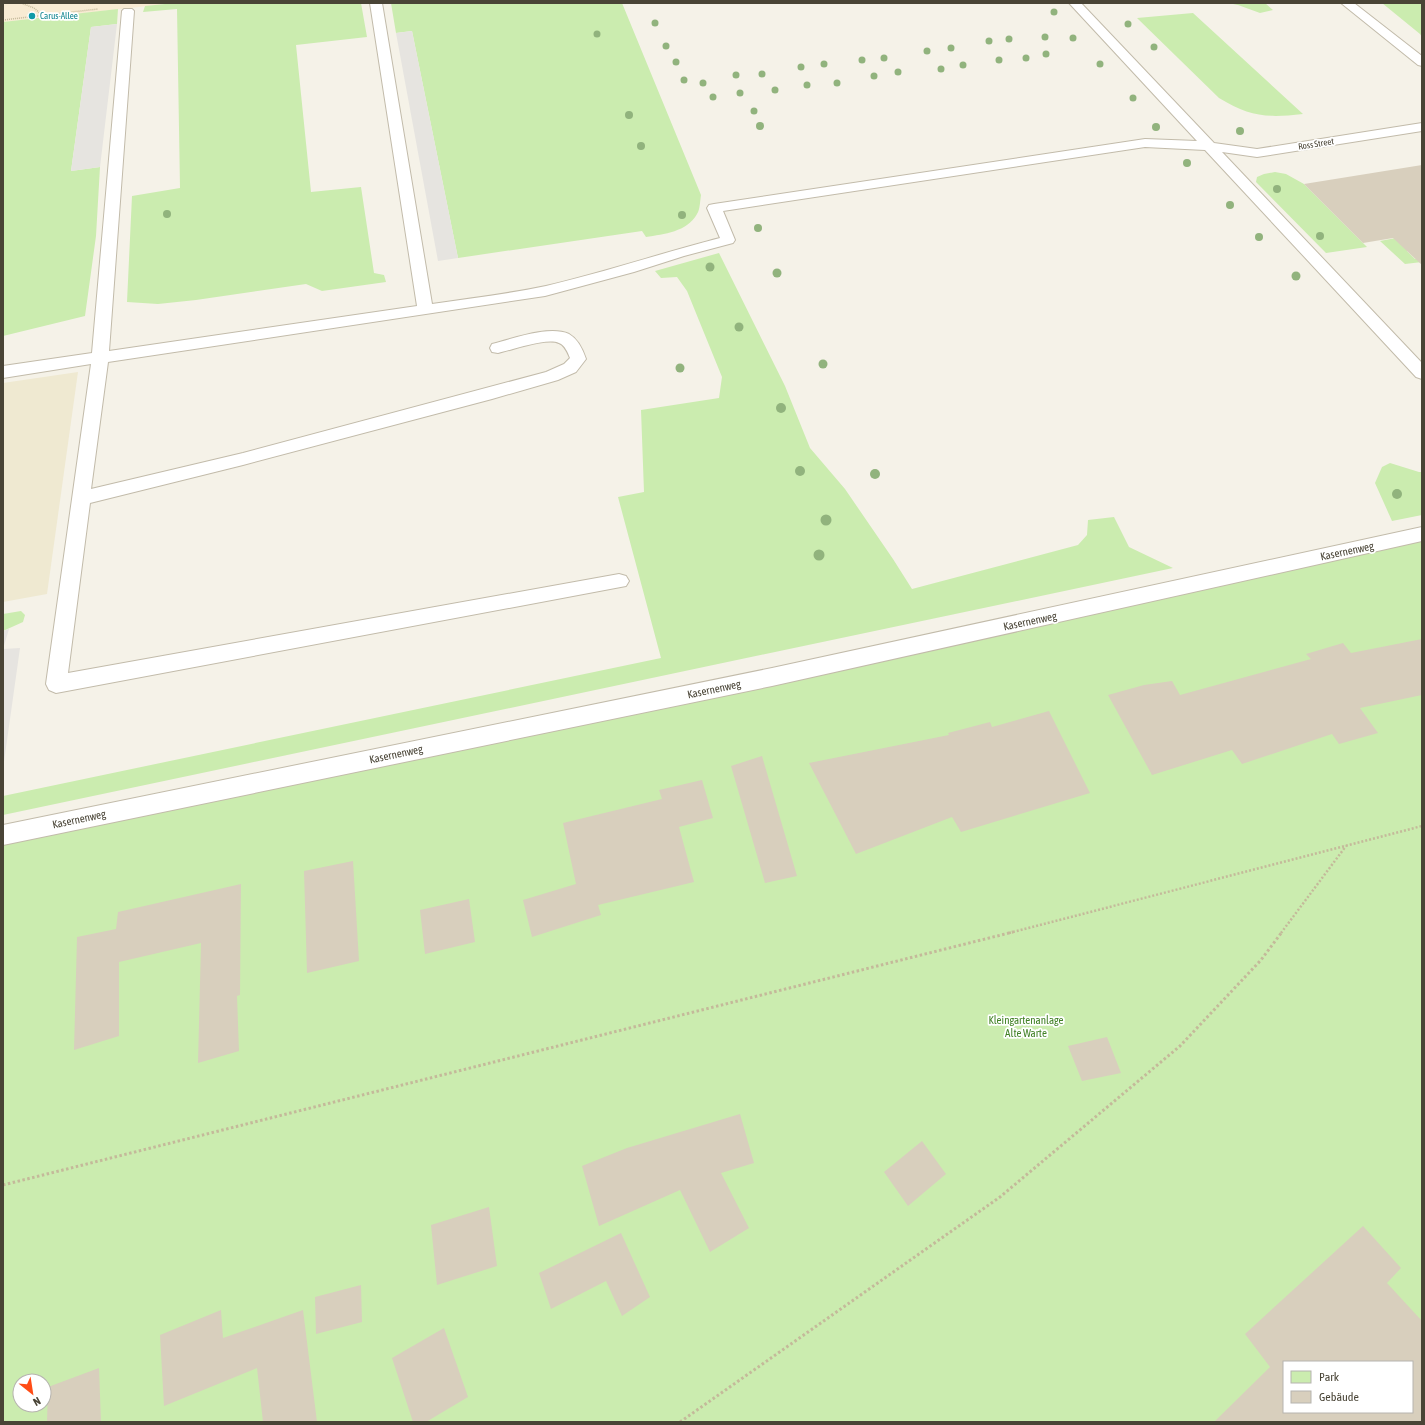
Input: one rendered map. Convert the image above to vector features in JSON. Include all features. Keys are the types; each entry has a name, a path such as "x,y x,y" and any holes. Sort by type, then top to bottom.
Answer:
{"lane":[{"path":"3,372 425,310 376,3"},
{"path":"1075,3 1422,373"},
{"path":"1347,3 1422,62"},
{"path":"128,11 100,358 56,684 619,581"},
{"name":"Ross Street","path":"425,310 545,291 629,269 679,253 728,240 714,208 1145,144 1209,146 1257,153 1422,127"},
{"path":"81,498 243,459 486,395 552,376 570,368 578,359 575,349 564,338 543,336 498,348"},
{"name":"Kasernenweg","path":"3,835 772,677 1422,534"}],"path":[{"path":"21,3 34,8 43,16"},
{"path":"3,20 98,9"},
{"path":"3,1185 40,1174 877,967 1422,826"},
{"path":"680,1422 1000,1198 1180,1046 1260,960 1346,846"}],"shaded area":[{"name":"Carus-Allee","path":"3,3 175,3 3,22"},
{"path":"117,24 100,167 71,171 91,27"},
{"path":"412,31 458,258 438,261 396,33"},
{"path":"78,372 47,594 3,602 3,383"},
{"path":"9,629 3,649 3,631"},
{"path":"20,648 3,769 3,649"}],"green space":[{"path":"175,3 361,3 367,37 296,45 311,192 361,187 374,273 384,275 386,282 322,291 306,284 158,304 127,302 132,196 180,188 177,9 143,12 145,6"},
{"path":"391,3 622,3 701,195 698,212 693,220 681,228 660,235 646,237 642,231 458,258 412,31 396,33"},
{"path":"1228,3 1265,3 1273,10 1260,13"},
{"path":"1382,3 1422,3 1422,37 1420,34"},
{"path":"118,9 117,24 91,27 71,171 100,167 96,236 85,316 3,336 3,22"},
{"path":"1193,13 1303,114 1279,116 1259,115 1240,109 1219,98 1137,18"},
{"path":"1275,172 1286,174 1304,184 1367,247 1326,253 1256,182 1257,177"},
{"path":"1422,233 1407,251 1415,259 1422,258 1422,262 1405,264 1380,241"},
{"path":"719,253 785,386 810,448 845,489 912,589 1078,545 1087,535 1088,520 1114,517 1129,547 1173,568 3,815 3,796 661,658 618,497 644,492 641,410 719,398 722,377 687,291 677,277 661,278 655,271"},
{"path":"1390,463 1422,472 1422,515 1392,521 1375,483 1382,467"},
{"name":"Kleingartenanlage Alte Warte","path":"1422,538 1422,1422 3,1422 3,841"},
{"path":"21,611 25,615 23,622 3,631 3,614"}],"building":[{"path":"1422,165 1422,265 1393,238 1363,243 1304,184"},
{"path":"1422,639 1422,695 1360,708 1378,733 1339,744 1332,734 1242,764 1232,750 1152,775 1108,695 1144,685 1172,681 1180,695 1311,659 1306,654 1343,643 1351,653"},
{"path":"1049,711 1090,793 961,832 952,817 856,854 809,763 949,735 948,733 990,722 992,727"},
{"path":"762,756 797,876 765,883 731,766"},
{"path":"702,780 713,818 679,827 694,882 598,905 601,915 532,937 523,900 576,884 563,823 662,799 659,790"},
{"path":"353,861 359,961 307,973 304,871"},
{"path":"241,884 240,995 237,996 239,1051 198,1063 201,943 119,962 119,1036 74,1050 77,937 116,929 118,912"},
{"path":"469,899 475,942 425,954 420,910"},
{"path":"1107,1037 1121,1073 1082,1081 1068,1046"},
{"path":"740,1114 754,1163 721,1173 749,1228 710,1252 680,1190 599,1226 582,1166 627,1148"},
{"path":"922,1141 946,1174 908,1206 884,1172"},
{"path":"489,1207 497,1266 437,1285 431,1225"},
{"path":"1363,1226 1401,1268 1387,1283 1422,1321 1422,1422 1214,1422 1270,1367 1245,1334"},
{"path":"621,1233 650,1297 622,1316 606,1281 551,1309 539,1273"},
{"path":"361,1285 362,1322 316,1334 315,1297"},
{"path":"221,1310 223,1338 303,1310 317,1422 263,1422 257,1368 164,1406 160,1335"},
{"path":"444,1328 468,1397 426,1422 413,1422 392,1358"},
{"path":"99,1368 101,1422 47,1422 47,1413 52,1413 52,1386"}],"place":[{"name":"Carus-Allee","path":"32,16"}]}
